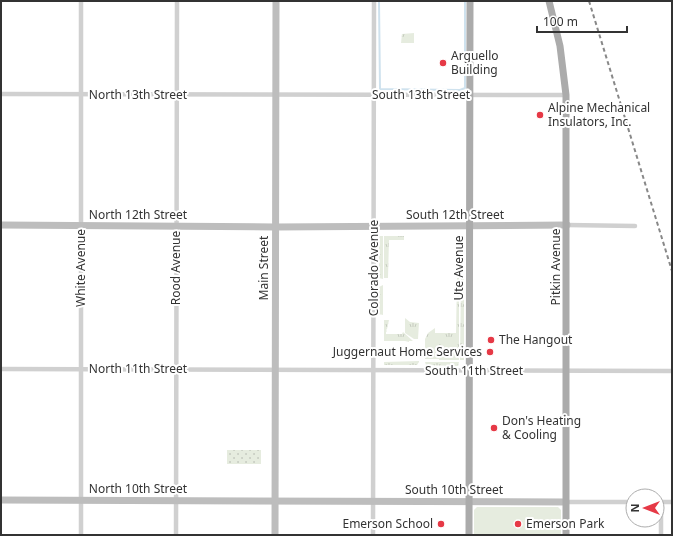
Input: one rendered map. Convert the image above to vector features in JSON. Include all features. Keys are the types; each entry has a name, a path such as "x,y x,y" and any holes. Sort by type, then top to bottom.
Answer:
{"main road":[{"name":"Ute Avenue","path":"469,535 470,1"},
{"name":"Pitkin Avenue","path":"549,1 560,46 566,95 566,535"}],"street":[{"name":"White Avenue","path":"81,1 81,535"},
{"name":"Rood Avenue","path":"176,535 177,1"},
{"name":"Main Street","path":"275,535 276,1"},
{"name":"Colorado Avenue","path":"373,535 374,1"},
{"name":"North 13th Street","path":"1,94 275,95"},
{"name":"South 13th Street","path":"275,95 566,95"},
{"name":"North 12th Street","path":"1,225 275,226"},
{"name":"South 12th Street","path":"275,226 635,226"},
{"name":"North 11th Street","path":"1,369 276,370"},
{"name":"South 11th Street","path":"276,370 672,371"},
{"name":"North 10th Street","path":"1,500 275,501"},
{"name":"South 10th Street","path":"275,501 625,502"}],"green space":[{"path":"414,33 414,43 401,43 402,34"},
{"path":"379,236 383,236 383,279 379,278"},
{"path":"384,236 404,236 404,240 389,240 388,278 384,278"},
{"path":"457,278 459,278 459,360 439,360 439,340 425,339 428,333 435,328 435,333 456,333"},
{"path":"461,278 464,278 464,360 460,360"},
{"path":"383,285 383,315 379,314 379,287"},
{"path":"405,318 410,322 419,323 418,339 414,339 405,333"},
{"path":"384,320 389,320 386,334 402,334 403,332 413,341 384,341"},
{"path":"425,339 439,339 439,359 425,359"},
{"path":"419,361 417,365 384,365 384,362"},
{"path":"425,362 459,362 458,366 426,365"},
{"path":"227,450 261,450 261,464 227,464"},
{"name":"Emerson Park","path":"477,507 558,507 561,510 561,535 474,535 474,510"}],"waterway":[{"path":"379,1 380,89 460,90 465,88 465,1"}],"railway":[{"path":"589,1 672,271"}],"place":[{"name":"Arguello Building","path":"443,63"},
{"name":"Alpine Mechanical Insulators, Inc.","path":"540,115"},
{"name":"The Hangout","path":"491,340"},
{"name":"Juggernaut Home Services","path":"490,352"},
{"name":"Don's Heating & Cooling","path":"494,428"},
{"name":"Emerson School","path":"441,524"},
{"name":"Emerson Park","path":"518,524"}]}
